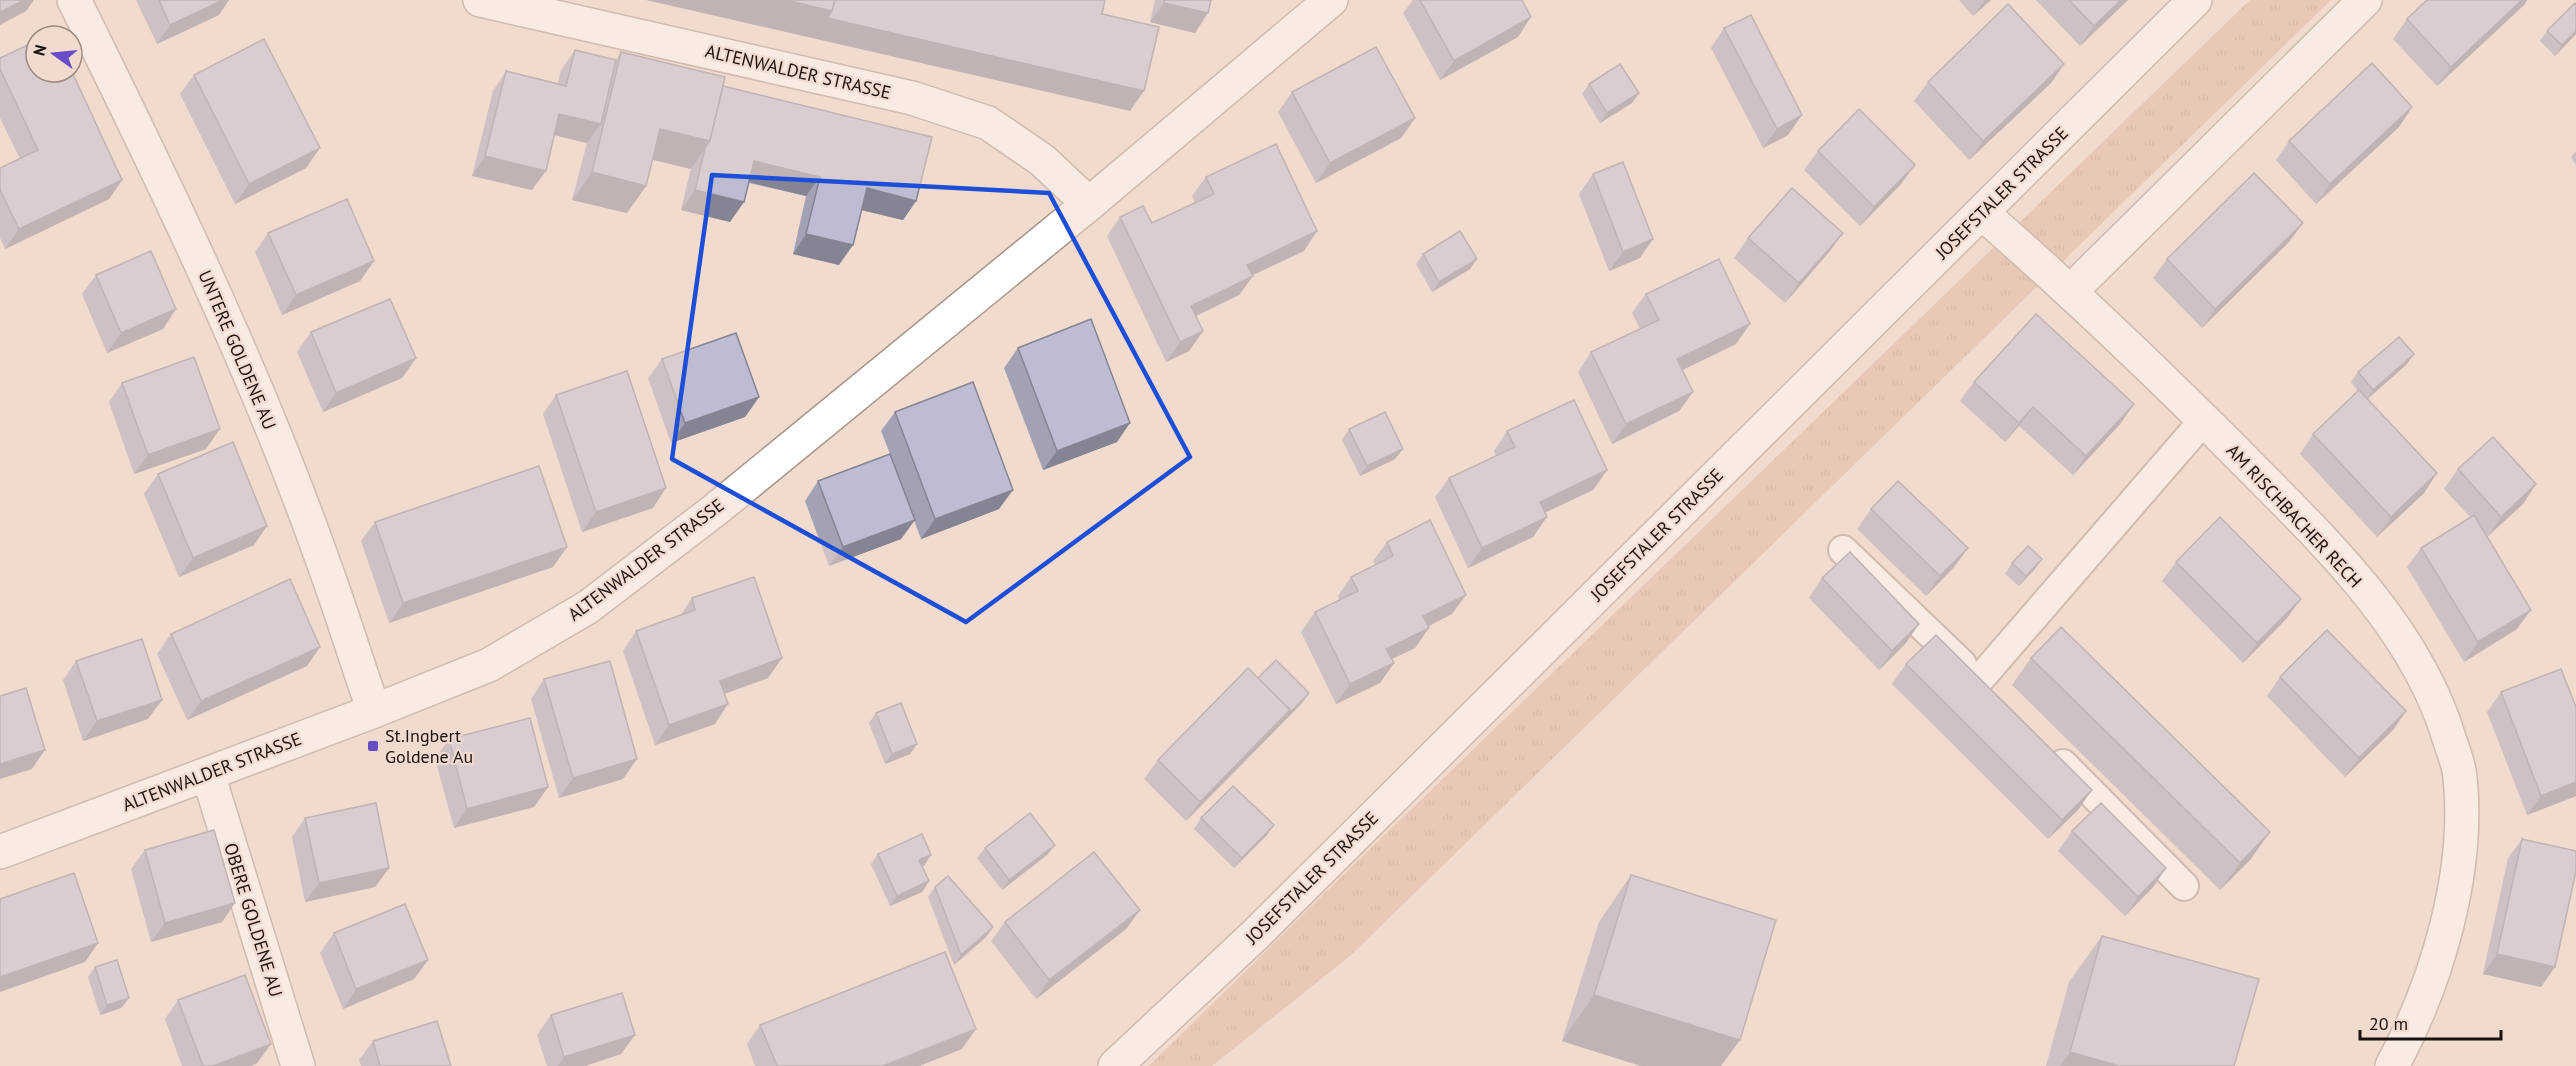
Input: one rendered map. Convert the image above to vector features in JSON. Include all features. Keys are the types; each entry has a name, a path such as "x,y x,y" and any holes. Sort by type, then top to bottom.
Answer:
{"street":[{"name":"UNTERE GOLDENE AU","path":"74,0 166,184 247,369 321,555 374,711"},
{"name":"ALTENWALDER STRASSE","path":"480,0 912,98 988,123 1042,160 1089,204"},
{"name":"ALTENWALDER STRASSE","path":"0,852 374,711 489,665 588,607 715,510 1089,204 1331,0"},
{"name":"JOSEFSTALER STRASSE","path":"1115,1066 1255,935 2195,0"},
{"path":"2071,291 2365,0"},
{"name":"AM RISCHBACHER RECH","path":"1982,213 2071,291 2204,420 2327,546 2399,633 2439,704 2460,775 2462,856 2436,964 2415,1024 2392,1066"},
{"name":"OBERE GOLDENE AU","path":"208,774 298,1066"}],"lane":[{"path":"1843,550 1987,688 2204,420"},
{"path":"2046,748 2184,886"}],"highlighted area":[{"path":"712,175 1049,193 1190,457 966,622 672,459"}],"green space":[{"path":"2250,0 2331,0 1351,955 1212,1066 1149,1066 1340,878"}],"building":[{"path":"0,0 24,0 0,12"},
{"path":"159,0 223,0 170,25"},
{"path":"786,0 835,0 832,11"},
{"path":"835,0 1105,0 1102,14 1159,27 1144,91 827,18"},
{"path":"1164,0 1211,0 1208,13 1164,3"},
{"path":"1420,0 1522,0 1531,17 1454,61"},
{"path":"2069,0 2121,0 2094,26"},
{"path":"2427,0 2522,0 2451,67 2407,19"},
{"path":"2575,3 2576,31 2562,45 2547,31"},
{"path":"2008,4 2064,64 1983,141 1928,82"},
{"path":"1751,15 1802,115 1777,129 1724,28"},
{"path":"264,39 320,148 249,184 194,75"},
{"path":"24,47 24,84 78,84 122,180 19,229 0,190 0,168 38,150 0,69 0,58"},
{"path":"1376,47 1415,118 1330,163 1292,92"},
{"path":"575,50 616,60 601,124 559,114 546,171 485,156 506,71 566,86"},
{"path":"621,52 725,77 710,141 660,129 646,186 592,172"},
{"path":"2372,63 2412,107 2330,184 2289,141"},
{"path":"1620,64 1639,93 1607,113 1589,84"},
{"path":"723,86 932,137 916,201 867,188 853,245 806,234 820,177 754,161 744,202 695,190"},
{"path":"1859,109 1915,165 1874,207 1818,151"},
{"path":"1276,144 1317,231 1247,265 1253,276 1191,306 1203,331 1180,342 1120,217 1143,206 1152,223 1214,194 1206,177"},
{"path":"1623,162 1653,239 1623,252 1593,174"},
{"path":"2254,173 2303,223 2215,309 2167,259"},
{"path":"1792,188 1843,233 1799,283 1748,238"},
{"path":"347,199 374,261 296,295 268,233"},
{"path":"1460,231 1477,259 1439,282 1423,254"},
{"path":"151,251 176,309 121,333 96,275"},
{"path":"1719,259 1750,324 1677,359 1693,392 1626,424 1591,352 1659,320 1646,294"},
{"path":"390,299 416,358 336,393 311,332"},
{"path":"2036,314 2134,404 2086,456 2033,407 2019,423 1974,382"},
{"path":"1091,319 1130,423 1057,451 1018,348"},
{"path":"736,333 759,397 685,423 662,359"},
{"path":"2399,337 2414,354 2373,390 2358,372"},
{"path":"194,357 220,429 148,455 122,383"},
{"path":"627,371 666,488 596,512 556,395"},
{"path":"973,382 1013,490 935,519 895,412"},
{"path":"2359,390 2437,473 2391,517 2313,434"},
{"path":"1574,400 1607,470 1540,502 1547,517 1482,548 1449,478 1515,447 1507,431"},
{"path":"1385,412 1403,449 1367,466 1349,429"},
{"path":"2493,437 2536,484 2501,517 2458,469"},
{"path":"233,442 267,526 193,558 158,474"},
{"path":"890,454 915,520 843,547 818,481"},
{"path":"539,466 567,547 403,603 375,522"},
{"path":"1898,481 1968,548 1940,576 1871,509"},
{"path":"2474,515 2531,610 2478,642 2421,548"},
{"path":"2220,517 2301,599 2257,643 2176,562"},
{"path":"1430,520 1466,595 1423,616 1429,628 1386,649 1394,663 1350,684 1315,612 1358,591 1351,577 1393,556 1387,542"},
{"path":"2028,546 2042,559 2026,576 2012,563"},
{"path":"1850,552 1919,624 1892,651 1822,578"},
{"path":"754,577 782,658 720,681 728,704 669,725 636,631 695,610 692,598"},
{"path":"290,579 320,647 201,701 171,634"},
{"path":"2061,627 2270,832 2240,863 2031,658"},
{"path":"2327,630 2406,711 2359,758 2280,677"},
{"path":"1936,635 2092,790 2062,820 1906,664"},
{"path":"142,639 162,700 97,721 76,661"},
{"path":"1276,660 1309,693 1284,719 1290,710 1258,678"},
{"path":"610,661 637,759 573,778 544,679"},
{"path":"1248,668 1290,710 1200,802 1158,760"},
{"path":"2561,669 2576,707 2576,782 2541,796 2501,692"},
{"path":"26,688 45,750 0,764 0,696"},
{"path":"901,703 917,744 892,754 876,713"},
{"path":"530,718 548,787 467,809 449,739"},
{"path":"1233,786 1274,825 1242,858 1201,818"},
{"path":"376,803 389,868 319,883 305,818"},
{"path":"2101,803 2166,868 2138,897 2072,831"},
{"path":"1030,813 1055,845 1009,880 985,848"},
{"path":"214,830 235,903 165,923 145,850"},
{"path":"922,834 931,855 919,860 929,881 897,896 878,854"},
{"path":"2522,839 2576,851 2576,871 2555,967 2497,954"},
{"path":"1094,852 1140,910 1049,980 1005,922"},
{"path":"74,873 98,943 0,977 0,899"},
{"path":"1631,875 1776,920 1740,1040 1594,995"},
{"path":"948,876 993,927 961,955 935,887"},
{"path":"405,904 428,960 356,989 334,933"},
{"path":"2102,936 2259,979 2234,1066 2119,1066 2070,1052"},
{"path":"945,952 976,1029 883,1066 777,1066 760,1025"},
{"path":"117,960 129,998 107,1005 95,967"},
{"path":"245,975 271,1044 213,1066 203,1066 178,1000"},
{"path":"622,993 635,1035 564,1057 551,1015"},
{"path":"437,1021 451,1066 380,1066 373,1041"}],"place":[{"name":"St.Ingbert Goldene Au","path":"373,746"}]}
